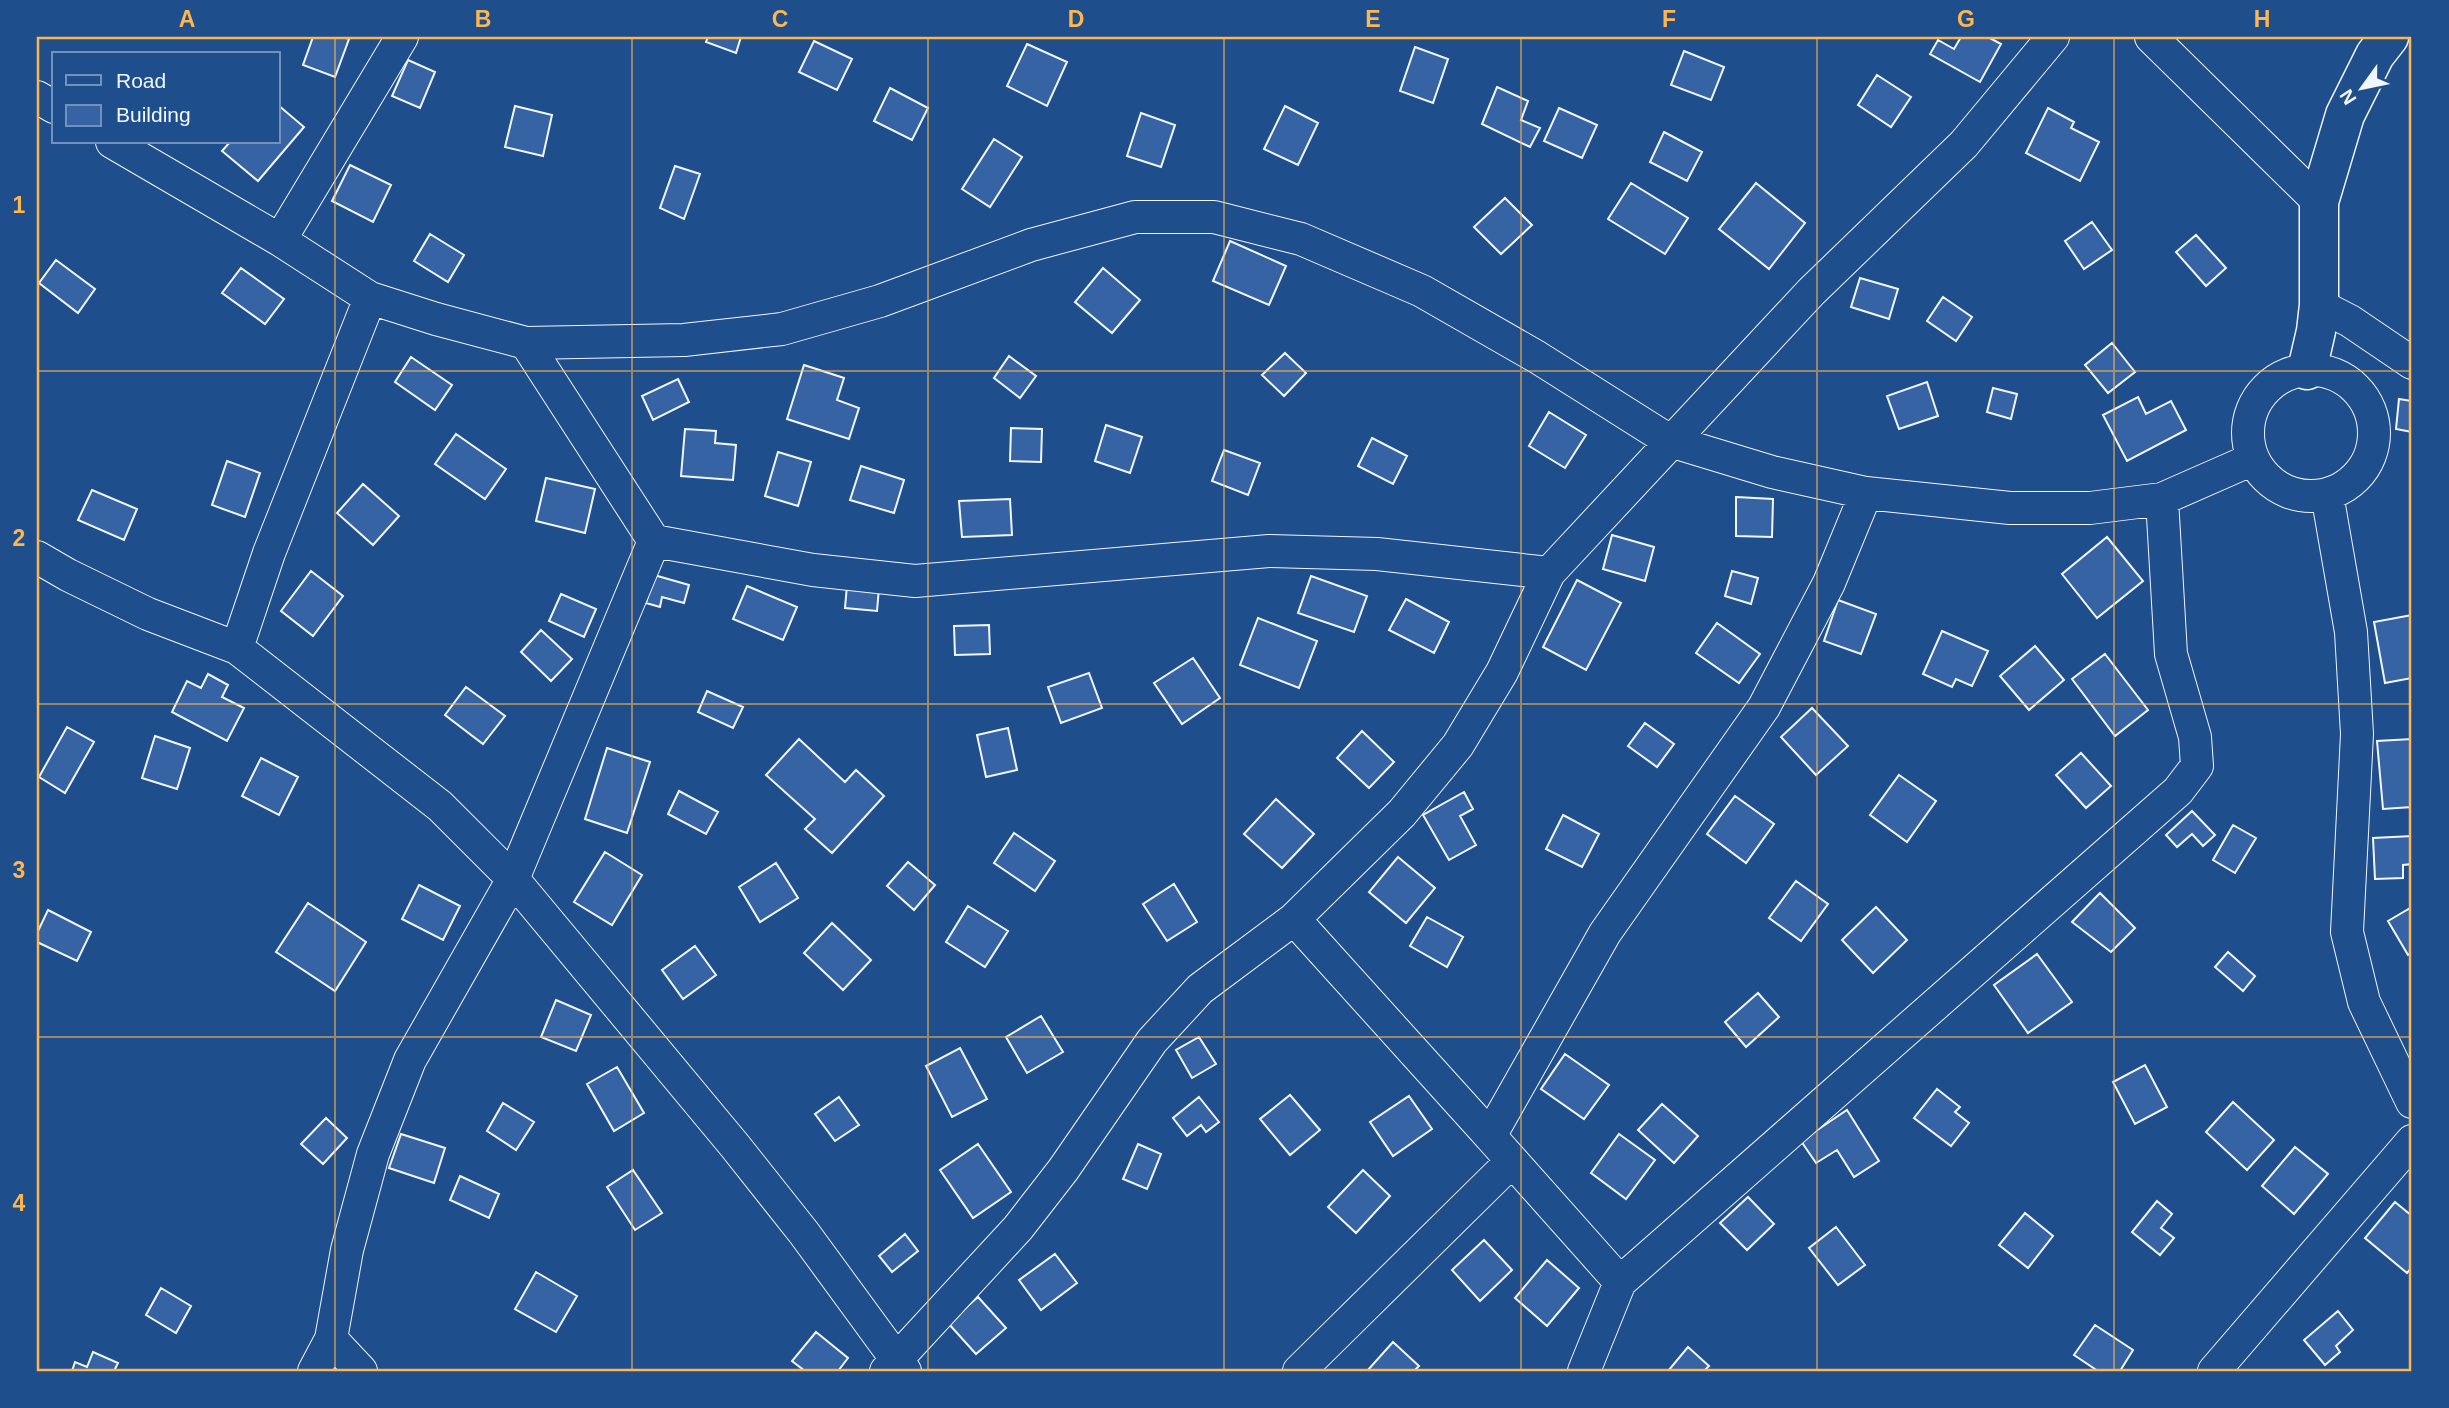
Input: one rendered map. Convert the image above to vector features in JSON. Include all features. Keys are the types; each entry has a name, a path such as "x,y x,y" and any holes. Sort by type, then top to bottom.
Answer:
{"street":[{"path":"280,240 402,37"},
{"path":"37,557 148,614 237,648 440,806 513,879 735,1146 804,1233 896,1368 1018,1228 1063,1170 1152,1041 1200,989 1294,919 1402,813 1458,745 1502,672 1549,573 1811,292 1964,144 2053,37"},
{"path":"2151,37 2319,202"},
{"path":"2307,370 2319,305 2319,202 2345,115 2375,55 2389,37"},
{"path":"115,144 280,240 370,298 526,343 684,340 782,329 880,300 1031,245 1135,217 1214,217 1301,239 1422,291 1537,356 1670,441 1772,472 1866,493 2010,508 2090,508 2162,499 2253,459"},
{"path":"237,648 269,553 370,298"},
{"path":"2319,305 2350,321 2412,363"},
{"path":"526,343 654,541 813,570 915,581 1269,551 1377,554 1549,573"},
{"path":"2307,370 2330,373 2351,383 2366,401 2374,423 2374,447 2364,468 2348,485 2327,494 2305,496 2283,490 2265,477 2253,459 2247,428 2257,400 2278,378 2307,370"},
{"path":"1489,1136 1605,933 1764,707 1829,583 1866,493"},
{"path":"2327,494 2351,632 2356,722 2347,932 2364,1002 2412,1102"},
{"path":"1584,1371 1620,1282 2178,791 2197,766 2195,737 2171,654 2162,499"},
{"path":"314,1371 331,1339 350,1238 373,1153 400,1083 410,1060 513,879 654,541"},
{"path":"1294,919 1620,1282"},
{"path":"2214,1371 2412,1141"},
{"path":"1299,1371 1511,1161"},
{"path":"331,1339 361,1371"}],"building":[{"path":"313,37 349,39 335,77 303,65"},
{"path":"708,37 741,37 736,53 706,42"},
{"path":"1961,37 1988,37 2001,44 1980,82 1930,54 1938,40 1954,49"},
{"path":"814,41 852,59 837,90 799,72"},
{"path":"1027,44 1067,62 1047,106 1007,86"},
{"path":"1415,47 1448,59 1433,103 1400,91"},
{"path":"1684,51 1724,67 1711,100 1671,85"},
{"path":"408,60 435,72 420,108 392,96"},
{"path":"1877,75 1911,97 1891,127 1858,105"},
{"path":"1497,87 1528,101 1521,120 1540,128 1530,147 1482,124"},
{"path":"890,88 928,108 912,140 874,121"},
{"path":"515,106 552,115 543,156 505,147"},
{"path":"1285,106 1318,123 1298,165 1264,149"},
{"path":"280,107 304,127 258,181 222,151 228,144 280,144"},
{"path":"1559,108 1597,125 1582,158 1544,141"},
{"path":"2048,108 2074,122 2071,128 2099,142 2080,181 2026,153"},
{"path":"1141,113 1175,125 1161,167 1127,156"},
{"path":"1664,132 1702,152 1687,181 1650,162"},
{"path":"994,139 1022,157 990,207 962,189"},
{"path":"350,165 391,185 373,222 332,201"},
{"path":"675,166 700,174 684,219 660,208"},
{"path":"1631,183 1688,218 1665,254 1608,219"},
{"path":"1756,183 1805,223 1769,269 1719,229"},
{"path":"1505,198 1532,225 1501,254 1474,227"},
{"path":"2092,222 2112,250 2084,269 2065,241"},
{"path":"430,234 464,255 448,282 414,261"},
{"path":"2196,235 2226,268 2206,286 2176,252"},
{"path":"1230,241 1286,266 1269,305 1213,281"},
{"path":"56,260 95,289 78,313 39,283"},
{"path":"241,268 284,299 265,324 222,293"},
{"path":"1103,268 1140,300 1112,333 1075,302"},
{"path":"1860,278 1898,289 1889,319 1851,307"},
{"path":"1943,297 1972,317 1956,341 1927,321"},
{"path":"2112,343 2135,372 2108,393 2085,365"},
{"path":"1285,353 1306,373 1284,396 1262,375"},
{"path":"1009,356 1036,376 1020,398 994,378"},
{"path":"411,357 452,385 435,410 395,382"},
{"path":"804,365 844,378 837,400 859,408 849,439 787,419"},
{"path":"678,379 689,402 653,420 642,396"},
{"path":"1927,382 1938,416 1899,429 1887,396"},
{"path":"1993,388 2017,394 2011,419 1987,412"},
{"path":"2138,397 2146,414 2171,401 2186,430 2127,461 2103,415"},
{"path":"2399,399 2412,401 2412,432 2396,429"},
{"path":"1549,412 1586,435 1565,468 1529,446"},
{"path":"1106,425 1142,437 1130,473 1095,461"},
{"path":"1011,428 1042,429 1041,462 1010,461"},
{"path":"685,429 716,431 715,443 736,445 733,480 681,476"},
{"path":"456,434 506,469 485,499 435,464"},
{"path":"1372,438 1407,456 1393,484 1358,466"},
{"path":"1224,450 1260,463 1248,495 1212,481"},
{"path":"778,452 811,462 798,506 765,496"},
{"path":"227,461 260,473 245,517 212,505"},
{"path":"861,466 904,480 894,513 850,500"},
{"path":"546,478 595,489 585,533 536,521"},
{"path":"363,484 399,516 373,545 337,513"},
{"path":"92,490 137,509 124,540 78,520"},
{"path":"1736,497 1773,499 1772,537 1736,536"},
{"path":"1010,499 1012,535 962,537 959,501"},
{"path":"1612,535 1654,547 1645,581 1603,569"},
{"path":"2107,537 2143,581 2097,618 2062,574"},
{"path":"311,571 343,596 313,636 281,611"},
{"path":"1732,571 1758,578 1751,604 1725,596"},
{"path":"654,575 689,585 684,603 662,597 660,607 646,603"},
{"path":"1311,576 1367,596 1354,632 1298,613"},
{"path":"1577,580 1621,603 1586,670 1543,647"},
{"path":"847,585 879,588 877,611 845,608"},
{"path":"747,586 797,607 783,640 733,619"},
{"path":"561,594 596,609 584,637 549,621"},
{"path":"1406,599 1449,622 1434,653 1389,630"},
{"path":"1838,600 1876,614 1861,654 1824,641"},
{"path":"2412,615 2412,678 2385,683 2374,622"},
{"path":"1258,618 1317,641 1299,688 1240,665"},
{"path":"1717,623 1760,654 1739,683 1696,653"},
{"path":"989,625 990,654 955,655 954,626"},
{"path":"541,630 572,659 551,681 521,652"},
{"path":"1942,631 1988,651 1972,686 1956,679 1952,687 1923,674"},
{"path":"2035,646 2064,680 2029,710 2000,676"},
{"path":"2105,654 2148,710 2115,736 2072,679"},
{"path":"1193,658 1220,698 1182,724 1154,683"},
{"path":"1089,673 1102,708 1061,723 1048,687"},
{"path":"208,674 228,685 222,697 244,708 227,741 172,712 187,681 201,688"},
{"path":"466,687 505,716 483,744 445,715"},
{"path":"707,691 743,707 733,728 698,712"},
{"path":"1812,708 1848,746 1816,775 1781,737"},
{"path":"1645,723 1674,744 1657,767 1628,746"},
{"path":"67,727 94,742 65,793 39,777"},
{"path":"1008,728 1017,770 986,777 977,735"},
{"path":"1362,731 1394,762 1369,788 1337,758"},
{"path":"155,736 190,748 177,789 142,778"},
{"path":"799,739 845,782 856,770 884,796 832,853 805,829 815,819 766,775"},
{"path":"2412,739 2412,807 2383,809 2377,741"},
{"path":"607,748 650,762 627,833 585,819"},
{"path":"2081,753 2111,786 2086,808 2056,775"},
{"path":"261,758 298,777 279,815 242,796"},
{"path":"1899,775 1936,801 1907,842 1870,815"},
{"path":"679,791 718,812 706,834 668,814"},
{"path":"1464,792 1473,809 1460,816 1476,845 1449,860 1423,815"},
{"path":"1735,796 1774,824 1746,863 1707,834"},
{"path":"1276,799 1314,834 1282,868 1244,834"},
{"path":"2192,811 2215,835 2203,846 2192,834 2177,847 2166,835"},
{"path":"1563,815 1599,834 1582,867 1546,849"},
{"path":"2233,825 2256,838 2235,873 2213,860"},
{"path":"1014,833 1055,861 1035,891 994,863"},
{"path":"2412,836 2412,864 2403,865 2403,878 2375,879 2373,838"},
{"path":"605,852 642,875 612,925 574,902"},
{"path":"1398,857 1435,888 1406,923 1369,892"},
{"path":"908,862 935,885 914,910 887,886"},
{"path":"776,863 798,898 760,922 739,887"},
{"path":"1796,881 1828,904 1801,941 1769,918"},
{"path":"1174,884 1197,922 1167,941 1143,904"},
{"path":"419,885 460,906 443,940 402,919"},
{"path":"2100,893 2135,928 2111,952 2072,922"},
{"path":"308,903 366,942 335,991 276,952"},
{"path":"968,906 1008,931 985,967 946,942"},
{"path":"1876,907 1907,940 1873,973 1842,940"},
{"path":"2412,907 2412,953 2408,955 2388,921"},
{"path":"48,910 91,932 77,961 37,942 37,933"},
{"path":"1427,917 1463,937 1447,967 1410,946"},
{"path":"832,923 871,960 843,990 804,953"},
{"path":"695,946 716,975 683,999 662,970"},
{"path":"2228,952 2255,976 2243,991 2215,967"},
{"path":"2037,954 2072,1002 2028,1033 1994,985"},
{"path":"1758,993 1779,1017 1746,1047 1725,1022"},
{"path":"556,1000 591,1015 576,1051 541,1037"},
{"path":"1041,1016 1063,1052 1027,1073 1006,1037"},
{"path":"1199,1037 1216,1064 1192,1078 1176,1050"},
{"path":"960,1048 987,1099 952,1117 926,1066"},
{"path":"1565,1054 1609,1085 1584,1119 1541,1089"},
{"path":"2145,1065 2167,1107 2135,1124 2113,1082"},
{"path":"617,1067 644,1113 614,1131 587,1084"},
{"path":"1937,1089 1960,1107 1955,1112 1969,1123 1951,1146 1914,1118"},
{"path":"1290,1095 1320,1130 1290,1155 1260,1119"},
{"path":"1409,1096 1432,1129 1393,1156 1370,1122"},
{"path":"839,1097 859,1125 835,1141 815,1114"},
{"path":"1199,1097 1219,1122 1206,1132 1201,1125 1187,1136 1173,1118"},
{"path":"2233,1102 2274,1140 2247,1170 2206,1132"},
{"path":"503,1103 534,1122 516,1150 487,1131"},
{"path":"1662,1104 1698,1136 1674,1163 1638,1130"},
{"path":"1847,1110 1879,1161 1854,1177 1837,1150 1816,1163 1801,1141"},
{"path":"326,1118 347,1138 323,1164 301,1144"},
{"path":"401,1134 445,1148 434,1183 389,1168"},
{"path":"1619,1134 1655,1160 1626,1199 1591,1173"},
{"path":"978,1144 1011,1192 973,1218 940,1170"},
{"path":"1138,1144 1161,1154 1147,1189 1123,1179"},
{"path":"2295,1147 2328,1174 2294,1214 2262,1186"},
{"path":"633,1170 662,1213 635,1230 607,1187"},
{"path":"1363,1170 1390,1196 1356,1233 1328,1207"},
{"path":"460,1176 499,1194 489,1218 450,1200"},
{"path":"1748,1197 1774,1224 1747,1250 1720,1223"},
{"path":"2157,1201 2172,1214 2161,1228 2174,1238 2160,1255 2132,1232"},
{"path":"2395,1202 2412,1216 2412,1267 2407,1273 2365,1238"},
{"path":"2025,1213 2053,1236 2028,1268 1999,1245"},
{"path":"1836,1227 1865,1265 1838,1285 1809,1248"},
{"path":"905,1234 918,1251 892,1272 879,1256"},
{"path":"1484,1240 1512,1270 1480,1301 1452,1270"},
{"path":"1055,1254 1077,1283 1041,1310 1019,1280"},
{"path":"1547,1260 1579,1288 1547,1326 1515,1298"},
{"path":"536,1272 577,1296 556,1332 515,1309"},
{"path":"161,1288 191,1306 176,1333 146,1315"},
{"path":"978,1297 1006,1328 976,1354 948,1323"},
{"path":"2338,1311 2353,1330 2336,1346 2340,1352 2325,1365 2304,1340"},
{"path":"2095,1325 2133,1350 2120,1371 2098,1371 2074,1355"},
{"path":"816,1332 848,1358 838,1371 805,1371 792,1361"},
{"path":"1393,1342 1419,1366 1414,1371 1367,1371"},
{"path":"1688,1347 1709,1366 1704,1371 1668,1371"},
{"path":"93,1352 118,1363 114,1371 72,1371 75,1362 87,1367"}]}
